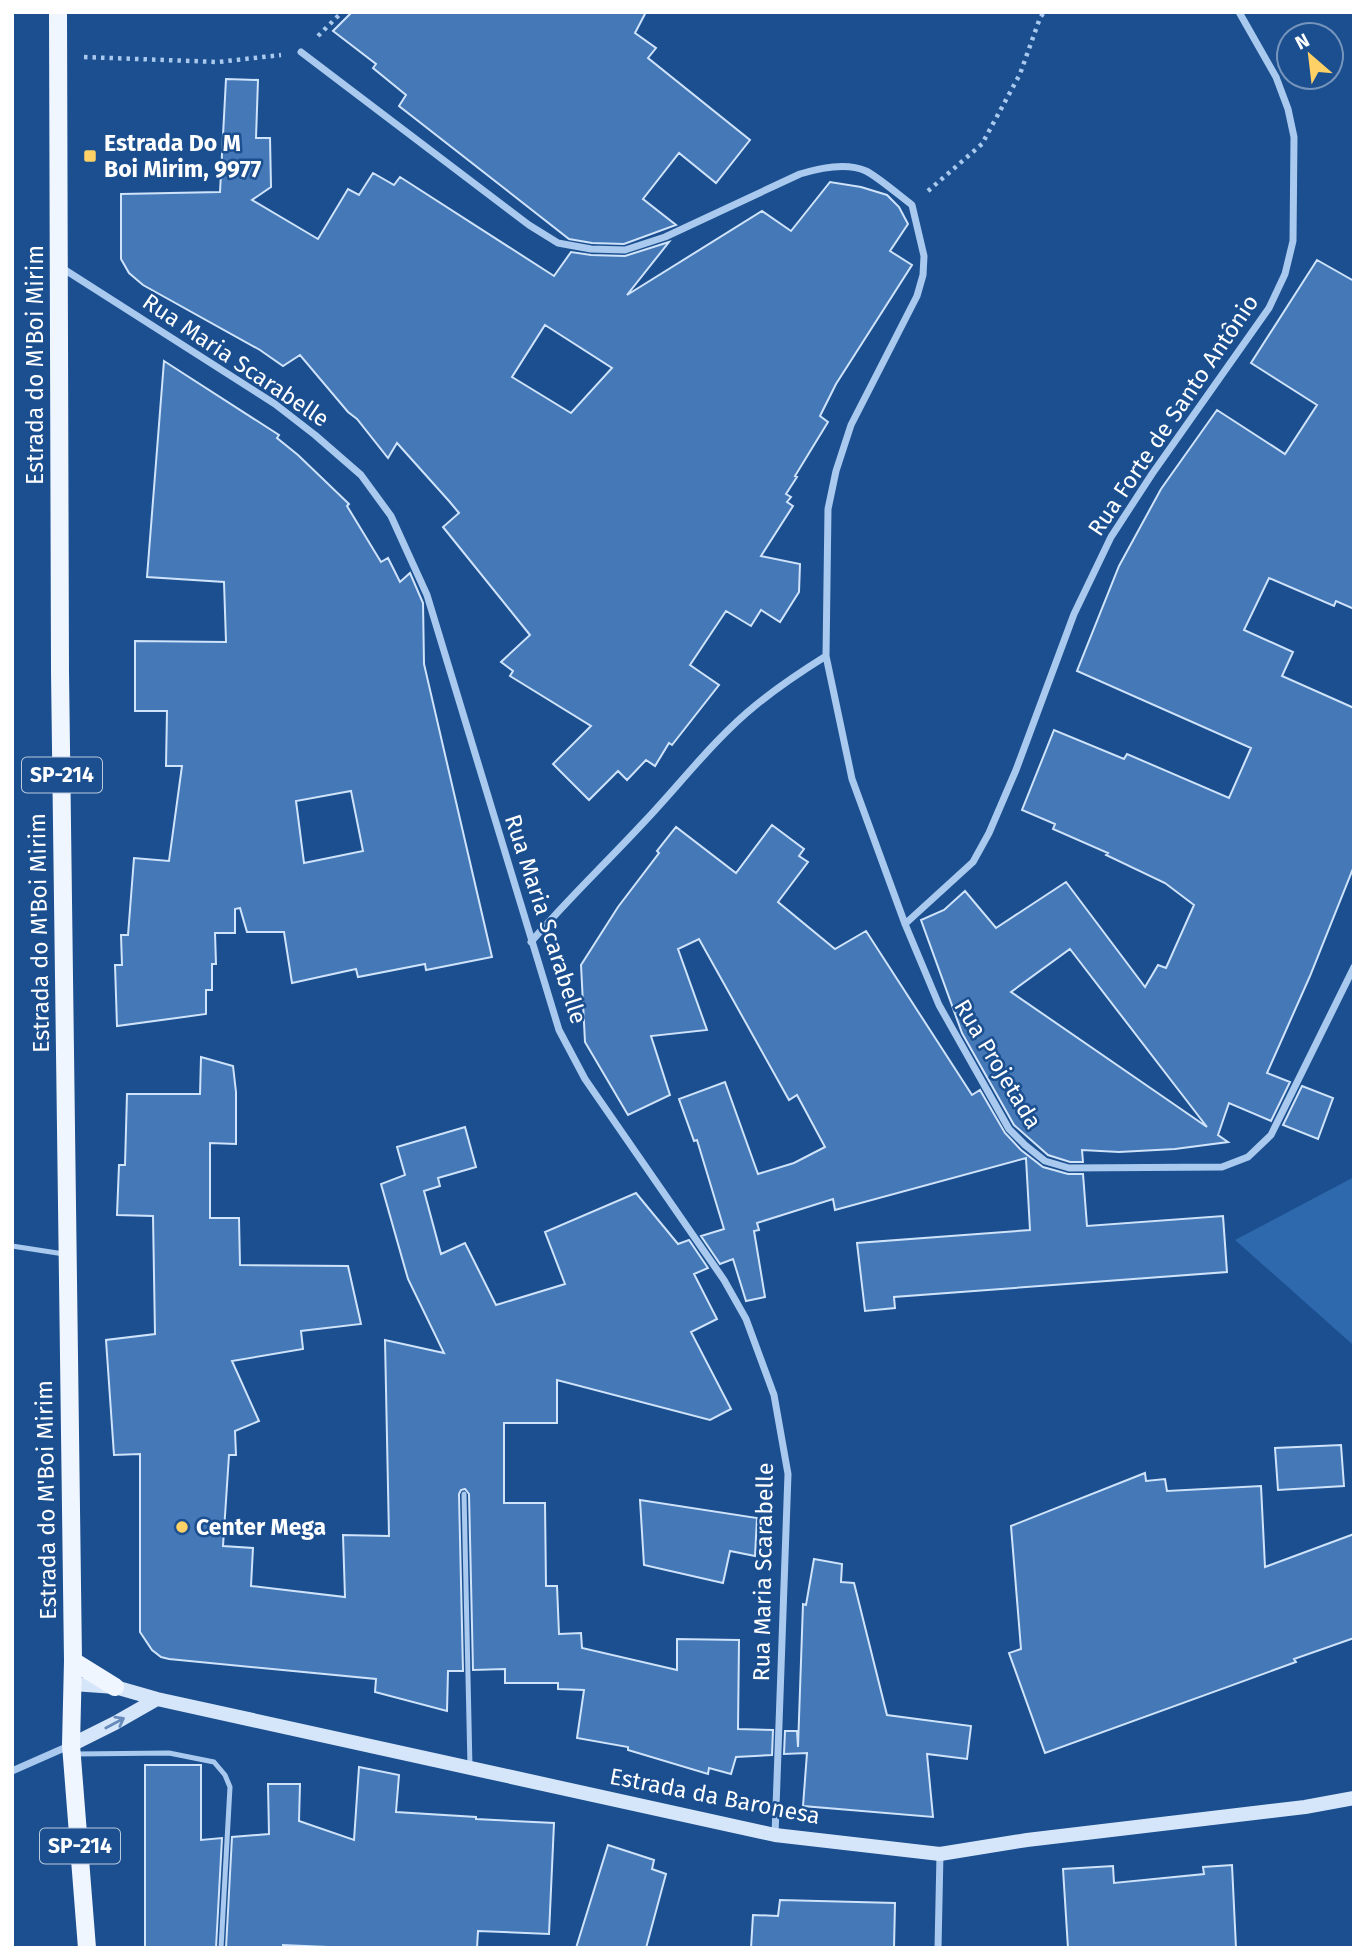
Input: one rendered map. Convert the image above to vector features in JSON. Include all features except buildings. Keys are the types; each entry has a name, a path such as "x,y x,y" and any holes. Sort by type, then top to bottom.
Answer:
{"main road":[{"name":"Estrada do M'Boi Mirim","path":"58,12 60,672 73,1684"},
{"path":"73,1661 115,1687"},
{"name":"Estrada da Baronesa","path":"73,1684 115,1687 157,1699 775,1835 940,1854 1040,1839 1305,1807 1354,1798"},
{"name":"SP-214","path":"73,1684 72,1750 87,1948"},
{"path":"72,1750 157,1699"}],"street":[{"name":"Rua Forte de Santo Antônio","path":"905,924 974,862 1016,770 1074,614 1111,537 1269,308 1285,274 1293,241 1294,136 1288,109 1276,77 1239,12"},
{"path":"301,52 529,225 558,243 591,249 625,250 665,237 800,174 821,168 843,166 866,171 912,205"},
{"name":"Rua Projetada","path":"912,205 924,256 923,275 917,296 851,425 836,471 828,509 826,656 852,779 905,924 939,1005 1009,1129 1045,1161 1069,1168 1222,1167 1248,1157 1272,1135 1354,967"},
{"name":"Rua Maria Scarabelle","path":"58,266 275,404 316,435 361,475 391,516 427,594 559,1030 585,1079 724,1280 746,1319 774,1395 788,1474 775,1835"},
{"path":"531,942 568,899 726,733 754,706 826,656"},
{"path":"12,1771 72,1750"},
{"path":"938,1948 940,1854"}],"lane":[{"path":"12,1246 68,1255"},
{"path":"464,1494 470,1768"},
{"path":"72,1750 169,1753 214,1762 225,1775 230,1787 222,1948"}],"path":[{"path":"59,57 218,62 301,52 342,12"},
{"path":"912,205 982,144 1020,74 1044,12"}],"shaded area":[{"path":"1354,1177 1354,1342 1352,1344 1235,1240"}],"place":[{"name":"Estrada Do M Boi Mirim, 9977","path":"90,156"},
{"name":"Center Mega","path":"182,1527"}]}
